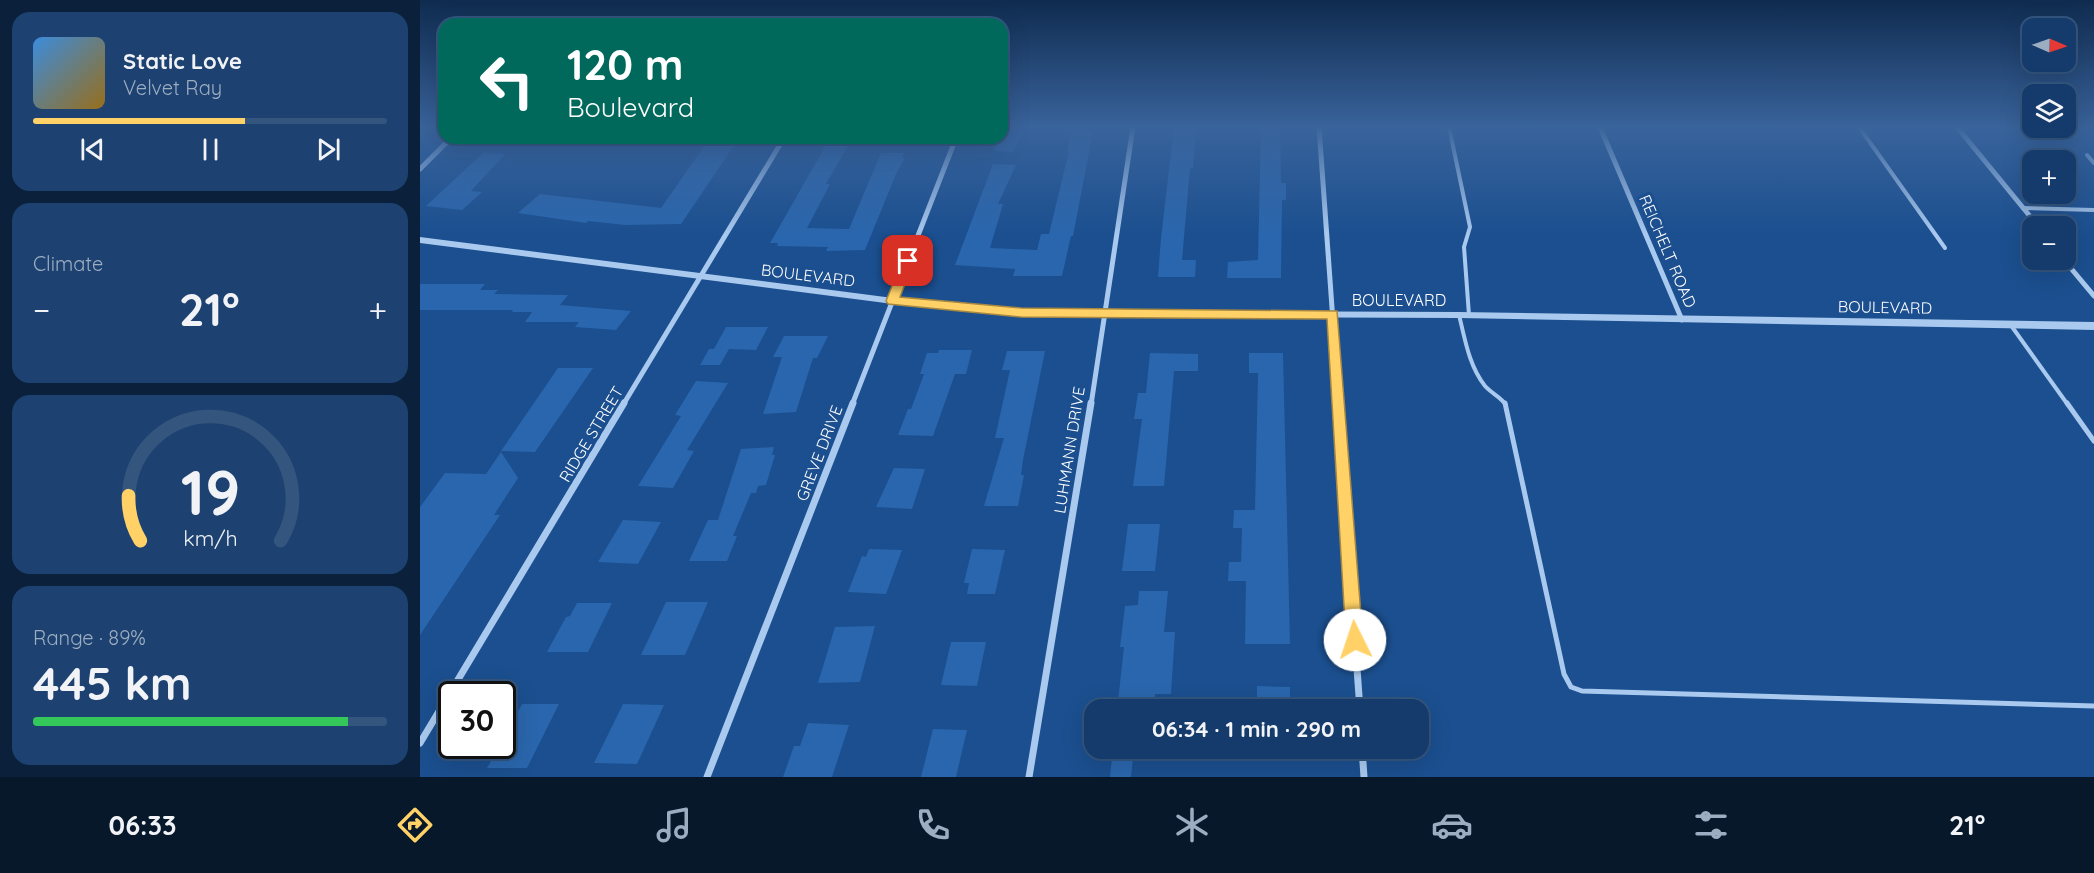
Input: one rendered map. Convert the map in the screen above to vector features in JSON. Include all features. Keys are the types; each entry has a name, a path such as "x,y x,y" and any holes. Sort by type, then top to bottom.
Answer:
{"street":[{"name":"RIDGE STREET","path":"420,743 769,163"},
{"name":"GREVE DRIVE","path":"707,777 946,163"},
{"name":"LUHMANN DRIVE","path":"1029,777 1106,313 1128,163"},
{"path":"1322,163 1359,699"},
{"name":"REICHELT ROAD","path":"1615,163 1682,320"},
{"path":"1987,163 2030,216"},
{"name":"BOULEVARD","path":"420,240 892,301 996,311 1464,315 2094,326"},
{"path":"2072,270 2094,296"},
{"path":"1363,759 1364,777"}],"lane":[{"path":"1457,163 1470,227 1464,247 1464,315 1478,378 1495,397 1505,402 1564,674 1571,687 1582,691 2094,706"},
{"path":"1885,163 1945,248"},
{"path":"2023,208 2094,210"},
{"path":"2010,324 2094,441"}],"building":[{"path":"472,163 496,163 471,191 482,192 462,210 426,206"},
{"path":"692,163 722,163 681,224 625,225 588,221 586,223 518,213 540,194 661,208"},
{"path":"816,163 838,163 826,184 830,184 807,228 849,229 877,163 902,163 865,250 826,251 828,247 777,246 778,243 770,243"},
{"path":"1066,163 1087,163 1073,236 1071,236 1062,276 1013,276 1015,269 955,265 993,164 1016,165 998,204 1003,204 990,248 1037,250 1041,234 1049,234"},
{"path":"1170,163 1193,163 1193,168 1190,168 1182,260 1196,260 1195,277 1158,277"},
{"path":"1260,163 1281,163 1281,183 1286,183 1286,200 1282,200 1281,278 1227,278 1228,262 1258,260"},
{"path":"420,284 485,284 480,290 498,290 494,294 568,295 560,305 631,311 616,330 575,327 579,322 525,322 532,312 512,312 513,310 420,310"},
{"path":"726,327 768,327 756,350 729,349 720,365 700,365 709,349 714,349"},
{"path":"784,336 828,336 817,358 813,358 796,412 763,414 782,357 773,357"},
{"path":"939,350 972,350 966,374 955,374 933,436 898,435 924,374 920,374 927,353 938,353"},
{"path":"1007,351 1045,351 1023,460 1021,475 1024,475 1018,506 984,506 1004,438 995,438 1010,370 1002,370"},
{"path":"1150,353 1198,354 1198,371 1174,371 1164,486 1133,486 1142,419 1134,419 1138,393 1146,393"},
{"path":"1249,353 1283,353 1290,644 1245,644 1246,581 1228,581 1229,562 1241,562 1242,528 1233,528 1234,510 1255,510 1258,373 1249,373"},
{"path":"558,368 593,368 535,452 501,451"},
{"path":"696,381 728,383 687,450 694,451 673,488 638,486 681,416 675,415"},
{"path":"774,447 772,455 775,455 766,485 758,486 756,493 751,493 733,536 737,536 727,561 689,561 708,520 718,520 741,449"},
{"path":"501,452 518,478 494,515 500,515 420,635 420,507 445,473 486,474"},
{"path":"894,468 925,469 912,509 876,507"},
{"path":"623,520 661,522 638,564 598,562"},
{"path":"1128,524 1160,524 1155,571 1122,571"},
{"path":"869,549 902,550 886,594 848,592 862,556 866,557"},
{"path":"972,549 1005,550 995,594 967,594 969,583 964,583"},
{"path":"1139,591 1168,591 1164,632 1175,632 1171,694 1155,694 1155,699 1118,699 1124,647 1120,647 1125,606 1138,605"},
{"path":"666,602 708,602 685,655 641,655"},
{"path":"577,603 612,603 588,652 547,652 566,617 570,616"},
{"path":"875,626 860,682 818,683 835,627"},
{"path":"951,642 986,642 977,686 941,685"},
{"path":"1257,686 1290,687 1290,699 1257,699"},
{"path":"522,704 559,704 527,768 487,768 492,759 516,759 516,715"},
{"path":"623,704 664,705 637,764 594,763"},
{"path":"808,723 849,725 832,777 783,777 794,746 800,746"},
{"path":"933,729 967,730 956,777 921,777"},
{"path":"1112,759 1133,759 1131,777 1110,777"}],"route":[{"path":"908,261 892,301 1021,313 1333,314 1355,640"}]}
